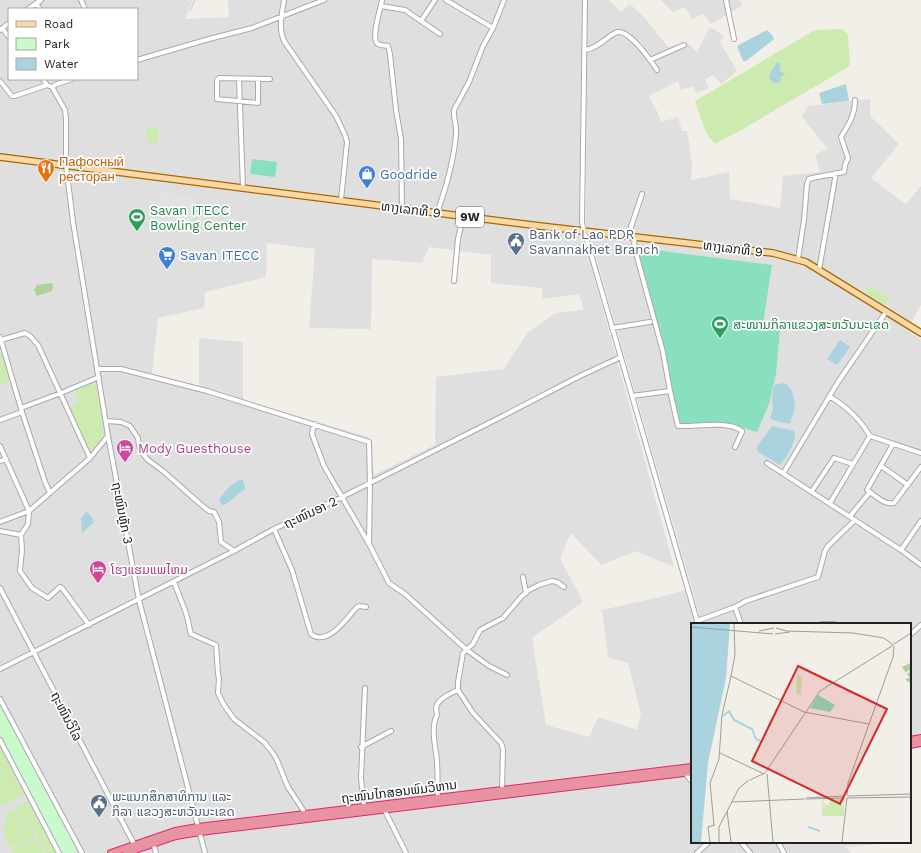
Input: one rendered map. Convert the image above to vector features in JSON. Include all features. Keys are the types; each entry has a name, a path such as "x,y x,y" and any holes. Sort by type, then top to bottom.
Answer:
{"highway":[{"path":"911,740 921,738"},
{"path":"911,745 921,743"},
{"name":"ຖະໜົນໄກສອນພົມວິຫານ","path":"268,821 304,814 364,807 383,807 438,798 691,767"},
{"name":"ຖະໜົນໄກສອນພົມວິຫານ","path":"112,853 134,844 175,831 691,772"},
{"name":"ຖະໜົນໄກສອນພົມວິຫານ","path":"126,853 199,829"}],"main road":[{"name":"ທາງເລກທີ 9","path":"0,157 170,180 773,253 806,262 921,333"}],"street":[{"path":"29,8 41,0"},
{"path":"284,0 281,16 281,34 284,41 336,116 345,134 347,142 341,200"},
{"path":"138,60 252,28 324,0"},
{"path":"382,0 375,29 375,36 378,44 388,46 390,54 394,97 401,139 402,208"},
{"path":"421,21 435,0"},
{"path":"446,0 493,28"},
{"path":"437,213 452,160 456,135 456,124 453,115 454,110 469,82 483,46 493,28 504,0"},
{"path":"585,0 582,223 698,622 746,602 818,577 825,551 855,520"},
{"path":"726,0 734,39"},
{"path":"36,3 39,8"},
{"path":"381,6 405,10 440,34"},
{"path":"585,50 599,45 618,32 627,35 657,70"},
{"path":"650,60 684,46"},
{"path":"258,79 258,103 217,99 217,80 219,78 270,79"},
{"path":"239,79 243,188"},
{"name":"ຖະໜົນຫຼັກ 3","path":"44,80 50,86 65,110 66,165 73,222 108,436 139,600 205,853"},
{"path":"0,81 12,96 15,96 69,80"},
{"path":"0,89 5,87"},
{"path":"798,260 805,195 808,181 812,178 844,172 845,165 848,160 841,138 852,120 855,111 855,100"},
{"path":"819,270 836,173"},
{"path":"628,236 642,194"},
{"path":"454,281 458,239 463,216"},
{"path":"635,237 634,246 663,352 678,426 725,425 739,428 742,432 735,447"},
{"path":"784,472 829,396 886,312"},
{"path":"612,328 650,322"},
{"path":"50,494 2,353 0,338 25,333 38,345 90,458"},
{"name":"ຖະໜົນອາ 2","path":"0,669 139,600 274,529 342,497 580,376 621,357"},
{"path":"97,369 121,369 208,392 369,442 369,544"},
{"path":"0,420 99,377"},
{"path":"632,396 670,391"},
{"path":"829,396 843,405 865,427 870,436 921,453"},
{"path":"106,421 121,422 130,426 138,438 139,446 143,454 148,460 209,511 214,512 219,522 222,542 234,551"},
{"path":"314,424 312,434 324,466 369,544 389,583 405,594 467,650 489,666 507,675"},
{"path":"0,522 29,512 90,458 108,436"},
{"path":"830,503 870,436"},
{"path":"893,444 867,490 888,504 894,503 921,467"},
{"path":"0,446 29,512 28,524 21,535 22,550 20,571 30,586 48,598 60,587 62,588 89,625"},
{"path":"812,491 834,458 853,464"},
{"path":"0,461 6,459"},
{"path":"767,463 784,472 921,565"},
{"path":"881,466 908,485"},
{"path":"850,516 870,492"},
{"path":"901,550 921,521"},
{"path":"274,529 292,570 311,634 315,637 324,638 334,632 356,607 366,607"},
{"path":"0,531 21,535"},
{"path":"523,577 526,593"},
{"path":"502,790 504,749 501,743 473,713 458,690 463,653 473,644 480,630 503,618 526,593 539,585 552,581 557,582 564,587"},
{"path":"174,582 186,613 191,634 216,645 219,676 218,693 224,705 234,719 264,742 272,752 288,787 304,814"},
{"name":"ຖະໜົນວິໄລ","path":"0,588 134,844"},
{"path":"735,607 741,623"},
{"path":"911,634 921,625"},
{"path":"364,807 361,778 361,747 365,688"},
{"path":"438,798 437,764 433,728 434,720 437,715 436,709 446,695 458,690"},
{"path":"0,699 82,853"},
{"path":"361,747 391,731"},
{"path":"0,740 59,853"},
{"path":"685,773 691,781"},
{"path":"383,807 406,853"},
{"path":"153,843 156,853"},
{"path":"697,853 708,843"},
{"path":"742,843 750,853"},
{"path":"779,843 784,853"}],"shaded area":[{"path":"0,0 193,0 185,19 229,17 228,0 582,0 579,222 674,567 636,551 601,565 571,533 560,558 583,602 532,638 546,725 589,737 598,717 637,730 641,714 628,663 608,657 602,610 685,590 695,623 691,623 691,843 880,843 846,847 851,853 0,853","holes":["267,243 315,249 309,328 371,329 372,259 422,263 429,247 491,255 491,283 542,288 542,299 579,294 584,310 556,313 528,332 504,369 436,377 435,445 374,475 369,437 243,400 243,342 199,338 199,387 152,374 158,318 204,308 205,292 266,277"]},
{"path":"587,0 609,0 621,12 630,4 644,17 668,47 686,42 697,52 710,27 724,36 720,42 737,71 721,84 713,75 705,79 709,88 696,93 693,86 681,90 678,81 649,96 661,122 678,117 682,131 687,131 692,161 691,180 729,172 730,199 780,208 783,176 820,172 815,154 828,149 802,117 808,106 870,99 870,116 899,144 871,178 906,204 921,186 921,305 907,330 921,339 921,737 911,738 911,623 702,623 586,223"},
{"path":"660,0 740,0 742,6 711,24 703,14 692,19 685,7 673,12"},
{"path":"160,192 194,195 190,230 156,226"}],"green space":[{"path":"842,29 848,34 850,66 715,144 706,133 695,101 815,30"},
{"path":"146,124 148,124 149,128 159,128 157,143 147,142"},
{"path":"252,159 277,162 275,177 250,174"},
{"name":"ສະໜາມກິລາແຂວງສະຫວັນນະເຂດ","path":"639,248 772,265 763,324 780,329 776,374 769,404 757,432 726,423 681,424 678,421 664,350 638,259"},
{"path":"52,283 52,291 37,296 34,290 37,285"},
{"path":"869,285 889,298 885,305 867,294 868,291 866,290"},
{"path":"3,355 11,381 0,386 0,356"},
{"path":"95,382 100,401 105,433 93,451 90,452 69,408 76,405 78,399 75,389"},
{"path":"0,702 76,846 74,853 61,853 0,736"},
{"path":"0,745 24,795 3,806 0,802"},
{"path":"28,801 56,853 46,853 32,826 24,822 16,807"},
{"path":"15,808 23,824 31,827 36,838 10,848 4,835 6,834 3,828 7,820 6,812"},
{"path":"37,839 44,853 13,853 11,850"}],"water":[{"path":"767,30 774,39 746,61 743,61 737,46"},
{"path":"777,63 780,63 780,71 785,74 781,77 780,82 775,83 770,80 769,77"},
{"path":"846,84 849,101 822,104 819,93"},
{"path":"840,340 850,347 837,365 827,359"},
{"path":"784,383 792,391 795,404 790,424 772,420 770,417 773,410 772,398 774,386"},
{"path":"772,426 794,431 795,433 792,446 780,465 758,452 756,448"},
{"path":"242,479 245,489 226,504 222,505 219,499 221,496 232,485"},
{"path":"87,511 93,519 93,523 82,533 81,518"}],"waterway":[{"path":"190,11 195,0"}],"place":[{"name":"Пафосный ресторан","path":"46,183"},
{"name":"Goodride","path":"367,189"},
{"name":"Savan ITECC Bowling Center","path":"137,232"},
{"name":"Bank of Lao PDR Savannakhet Branch","path":"516,256"},
{"name":"Savan ITECC","path":"167,270"},
{"name":"ສະໜາມກິລາແຂວງສະຫວັນນະເຂດ","path":"720,339"},
{"name":"Mody Guesthouse","path":"125,463"},
{"name":"ໂຮງແຮມແພໄຫມ","path":"98,584"},
{"name":"ພະແນກສຶກສາທິການ ແລະ ກິລາ ແຂວງສະຫວັນນະເຂດ","path":"99,818"}]}
